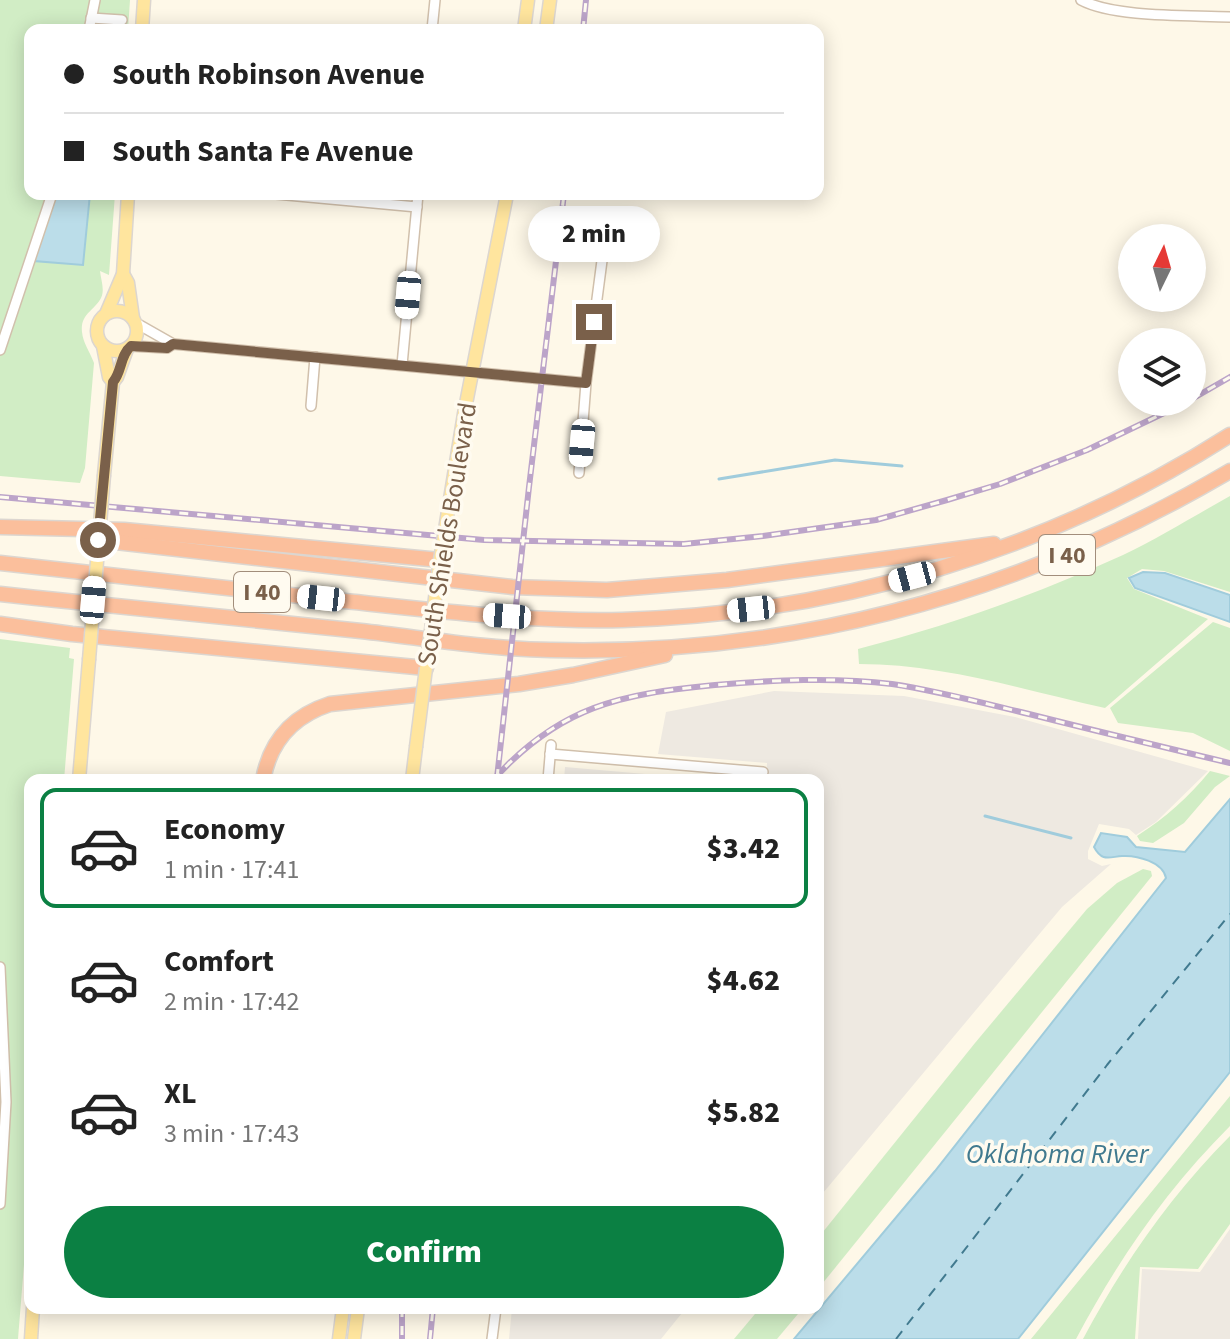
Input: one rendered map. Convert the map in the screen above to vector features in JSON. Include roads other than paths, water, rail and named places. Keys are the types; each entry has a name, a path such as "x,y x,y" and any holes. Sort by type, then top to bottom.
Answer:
{"highway":[{"name":"I 40","path":"0,563 457,612 620,620 696,615 809,601 912,577 1022,540 1122,496 1230,435"},
{"name":"I 40","path":"0,594 522,649 608,650 715,644 859,621 995,582 1115,533 1230,471"},
{"path":"0,527 124,530 439,564"},
{"path":"98,540 512,587 607,590 714,581 1022,540"},
{"path":"0,624 72,634 426,668"},
{"path":"265,774 271,752 284,732 302,716 330,704 560,678 715,644"}],"main road":[{"path":"142,24 144,0"},
{"path":"525,24 528,0"},
{"path":"547,24 550,0"},
{"path":"113,382 97,329 123,274 128,200"},
{"name":"South Shields Boulevard","path":"413,774 439,564 464,414 506,200"},
{"path":"80,774 113,382 137,335 128,283 123,274"},
{"path":"106,314 120,311 134,320"},
{"path":"103,346 115,351 129,348"},
{"path":"31,1339 33,1314"},
{"path":"339,1339 342,1314"},
{"path":"354,1339 357,1314"}],"street":[{"path":"90,24 95,0"},
{"path":"433,24 435,0"},
{"path":"1081,0 1097,6 1133,11 1230,17"},
{"path":"91,18 122,20"},
{"path":"0,350 50,200"},
{"path":"341,200 417,207"},
{"path":"402,365 418,200"},
{"path":"579,473 586,383 606,230"},
{"path":"134,320 173,344 586,383"},
{"path":"129,348 167,348 173,344"},
{"path":"311,406 315,357"},
{"path":"548,774 550,750 763,772"},
{"path":"0,967 6,1102 0,1204"},
{"path":"492,1339 495,1314"}],"water":[{"path":"54,200 89,200 83,265 34,261"},
{"path":"1143,572 1165,573 1230,595 1230,622 1135,588 1129,578"},
{"name":"Oklahoma River","path":"1230,799 1230,1072 1018,1339 794,1339 815,1314 824,1314 824,1303 935,1171 1166,878 1160,868 1148,861 1100,855 1094,847 1101,833 1127,837 1136,847 1185,852"}],"waterway":[{"path":"719,479 835,460 902,466"},
{"path":"985,816 1071,838"}],"railway":[{"path":"584,24 586,0"},
{"path":"497,774 563,200"},
{"path":"1206,391 1230,377"},
{"path":"0,497 484,540 684,544 876,520 1000,484 1087,450 1158,416"},
{"path":"499,774 543,735 594,708 650,693 737,683 804,680 848,680 926,690 1230,763"},
{"path":"402,1314 402,1339"},
{"path":"430,1339 432,1314"}]}
